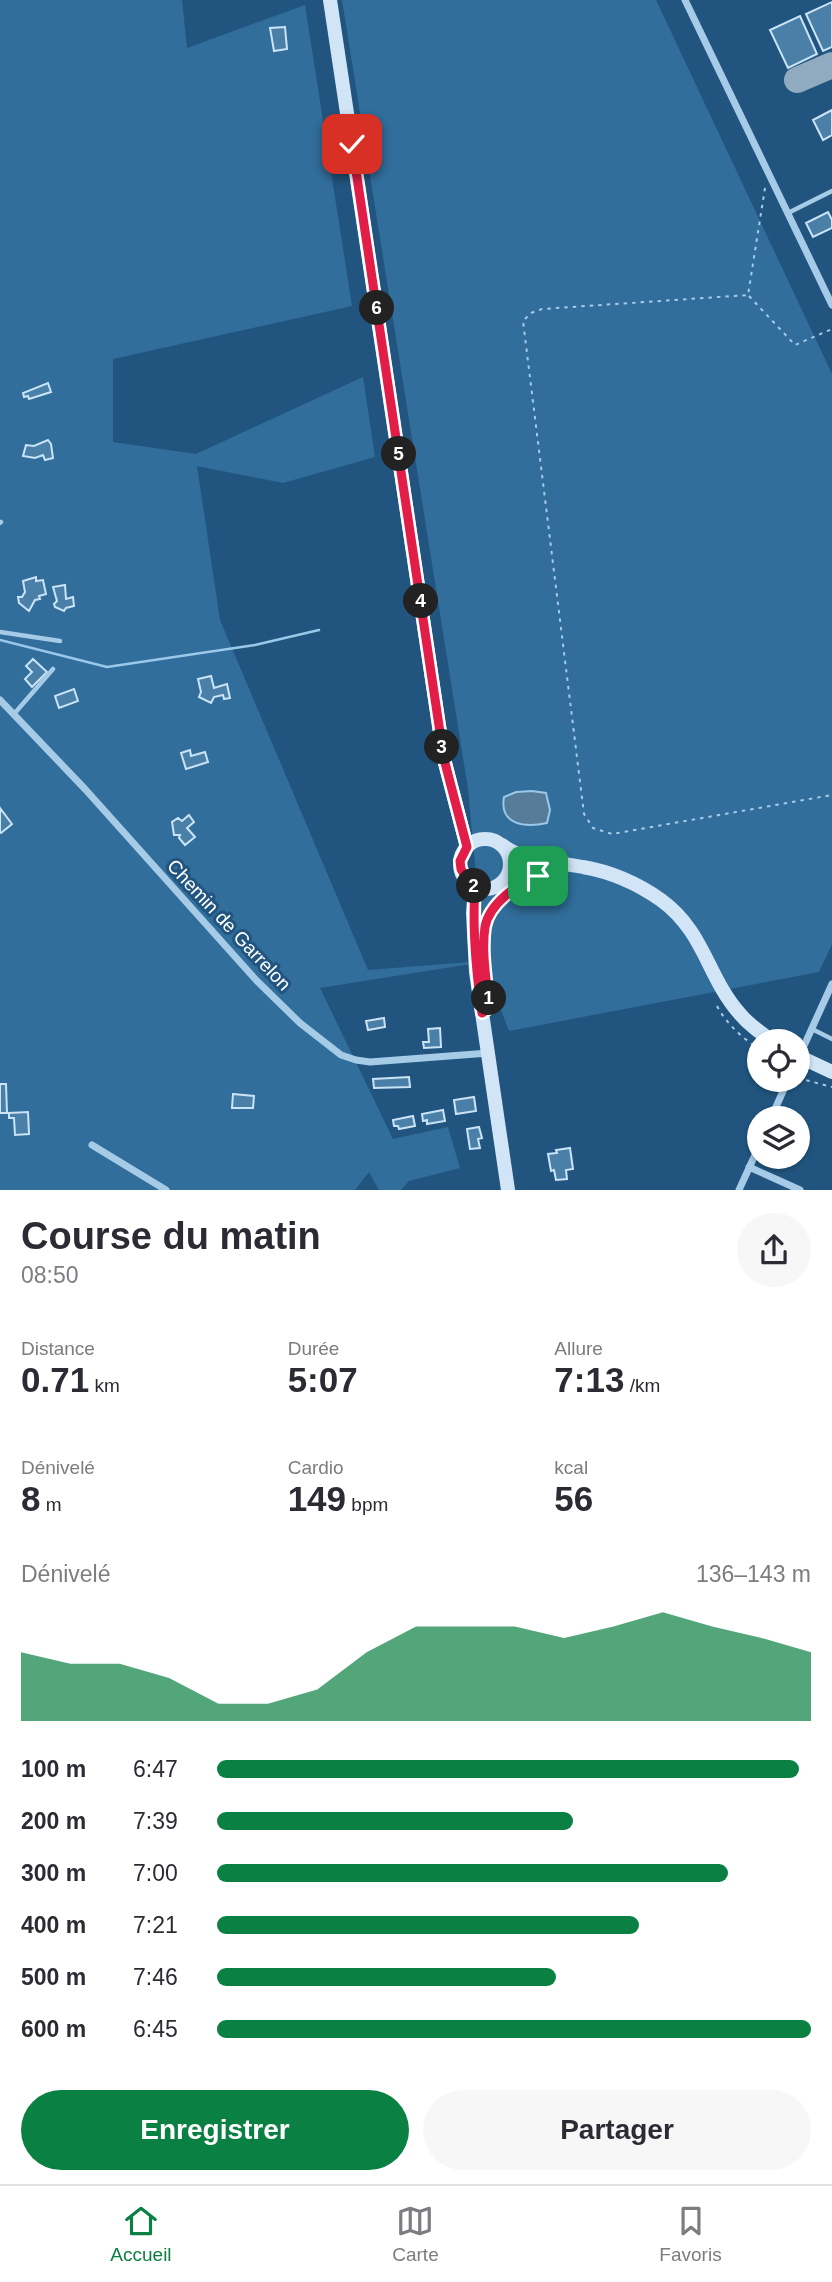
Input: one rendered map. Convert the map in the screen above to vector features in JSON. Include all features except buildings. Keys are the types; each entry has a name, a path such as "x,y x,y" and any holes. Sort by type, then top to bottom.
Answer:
{"main road":[{"path":"330,0 444,759 467,847"},
{"path":"453,798 480,839"},
{"path":"502,845 510,858 508,874 500,885 494,888 475,887 469,883 461,869 460,861 467,847 480,839 495,840 502,845 515,855 609,873 627,880 664,902 684,921 695,935 720,984 740,1015 758,1029"},
{"path":"508,874 546,862"},
{"path":"475,887 480,928 476,972 509,1190"},
{"path":"480,928 494,888"},
{"path":"810,1062 832,1072"}],"street":[{"path":"685,0 832,305"},
{"name":"Chemin de Garrelon","path":"0,700 85,789 256,980 315,1036 341,1055 370,1062 489,1053"},
{"path":"810,1033 832,984"},
{"path":"92,1145 166,1190"},
{"path":"739,1190 748,1169"},
{"path":"753,1169 800,1190"}],"lane":[{"path":"788,213 832,191"},
{"path":"0,632 60,641"},
{"path":"14,714 53,669"},
{"path":"812,1029 832,1039"}],"path":[{"path":"748,295 768,172"},
{"path":"748,295 795,345 832,329"},
{"path":"748,295 542,309 531,313 523,321 584,814 593,828 612,834 832,795"},
{"path":"480,928 512,888 538,876 560,876"},
{"path":"717,1004 722,1016 747,1040"},
{"path":"810,1081 832,1087"}],"shaded area":[{"path":"0,0 182,0 187,48 305,5 352,306 113,359 113,442 196,454 363,377 375,457 283,483 197,466 220,620 368,970 484,961 468,789 342,0 656,0 832,374 832,944 819,972 509,1031 483,962 320,988 393,1139 448,1127 460,1168 409,1181 401,1190 379,1190 369,1172 355,1190 0,1190"},
{"path":"516,792 546,793 550,810 547,823 530,825 510,819 506,814 504,797"}],"waterway":[{"path":"0,640 107,667 255,645 319,630"}],"taxiway":[{"path":"797,80 832,65"}],"route":[{"path":"352,144 444,759 467,847 462,853 461,869 464,877 475,887 476,972 482,1013 489,1008 485,926 491,913 512,888 538,876"}]}
